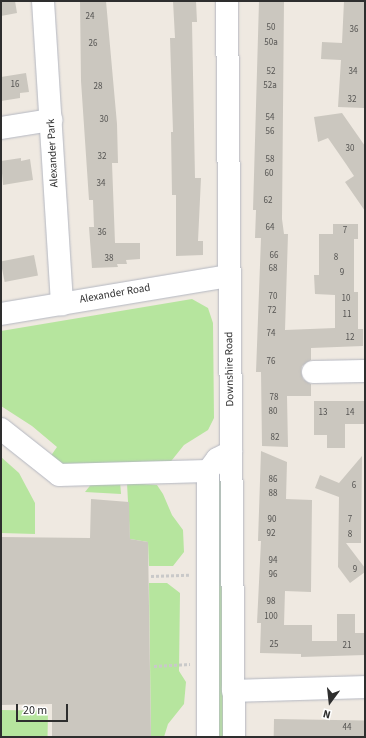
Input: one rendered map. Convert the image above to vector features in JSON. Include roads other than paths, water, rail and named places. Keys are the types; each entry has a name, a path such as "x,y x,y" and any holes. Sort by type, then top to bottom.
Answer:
{"street":[{"name":"Alexander Park","path":"43,1 62,304"},
{"name":"Downshire Road","path":"227,1 234,737"},
{"path":"1,128 51,120"},
{"name":"Alexander Road","path":"1,314 229,276"},
{"path":"314,372 365,371"},
{"path":"1,429 59,475 208,471"},
{"path":"208,737 208,471 217,459 231,452"},
{"path":"233,691 365,687"}]}
